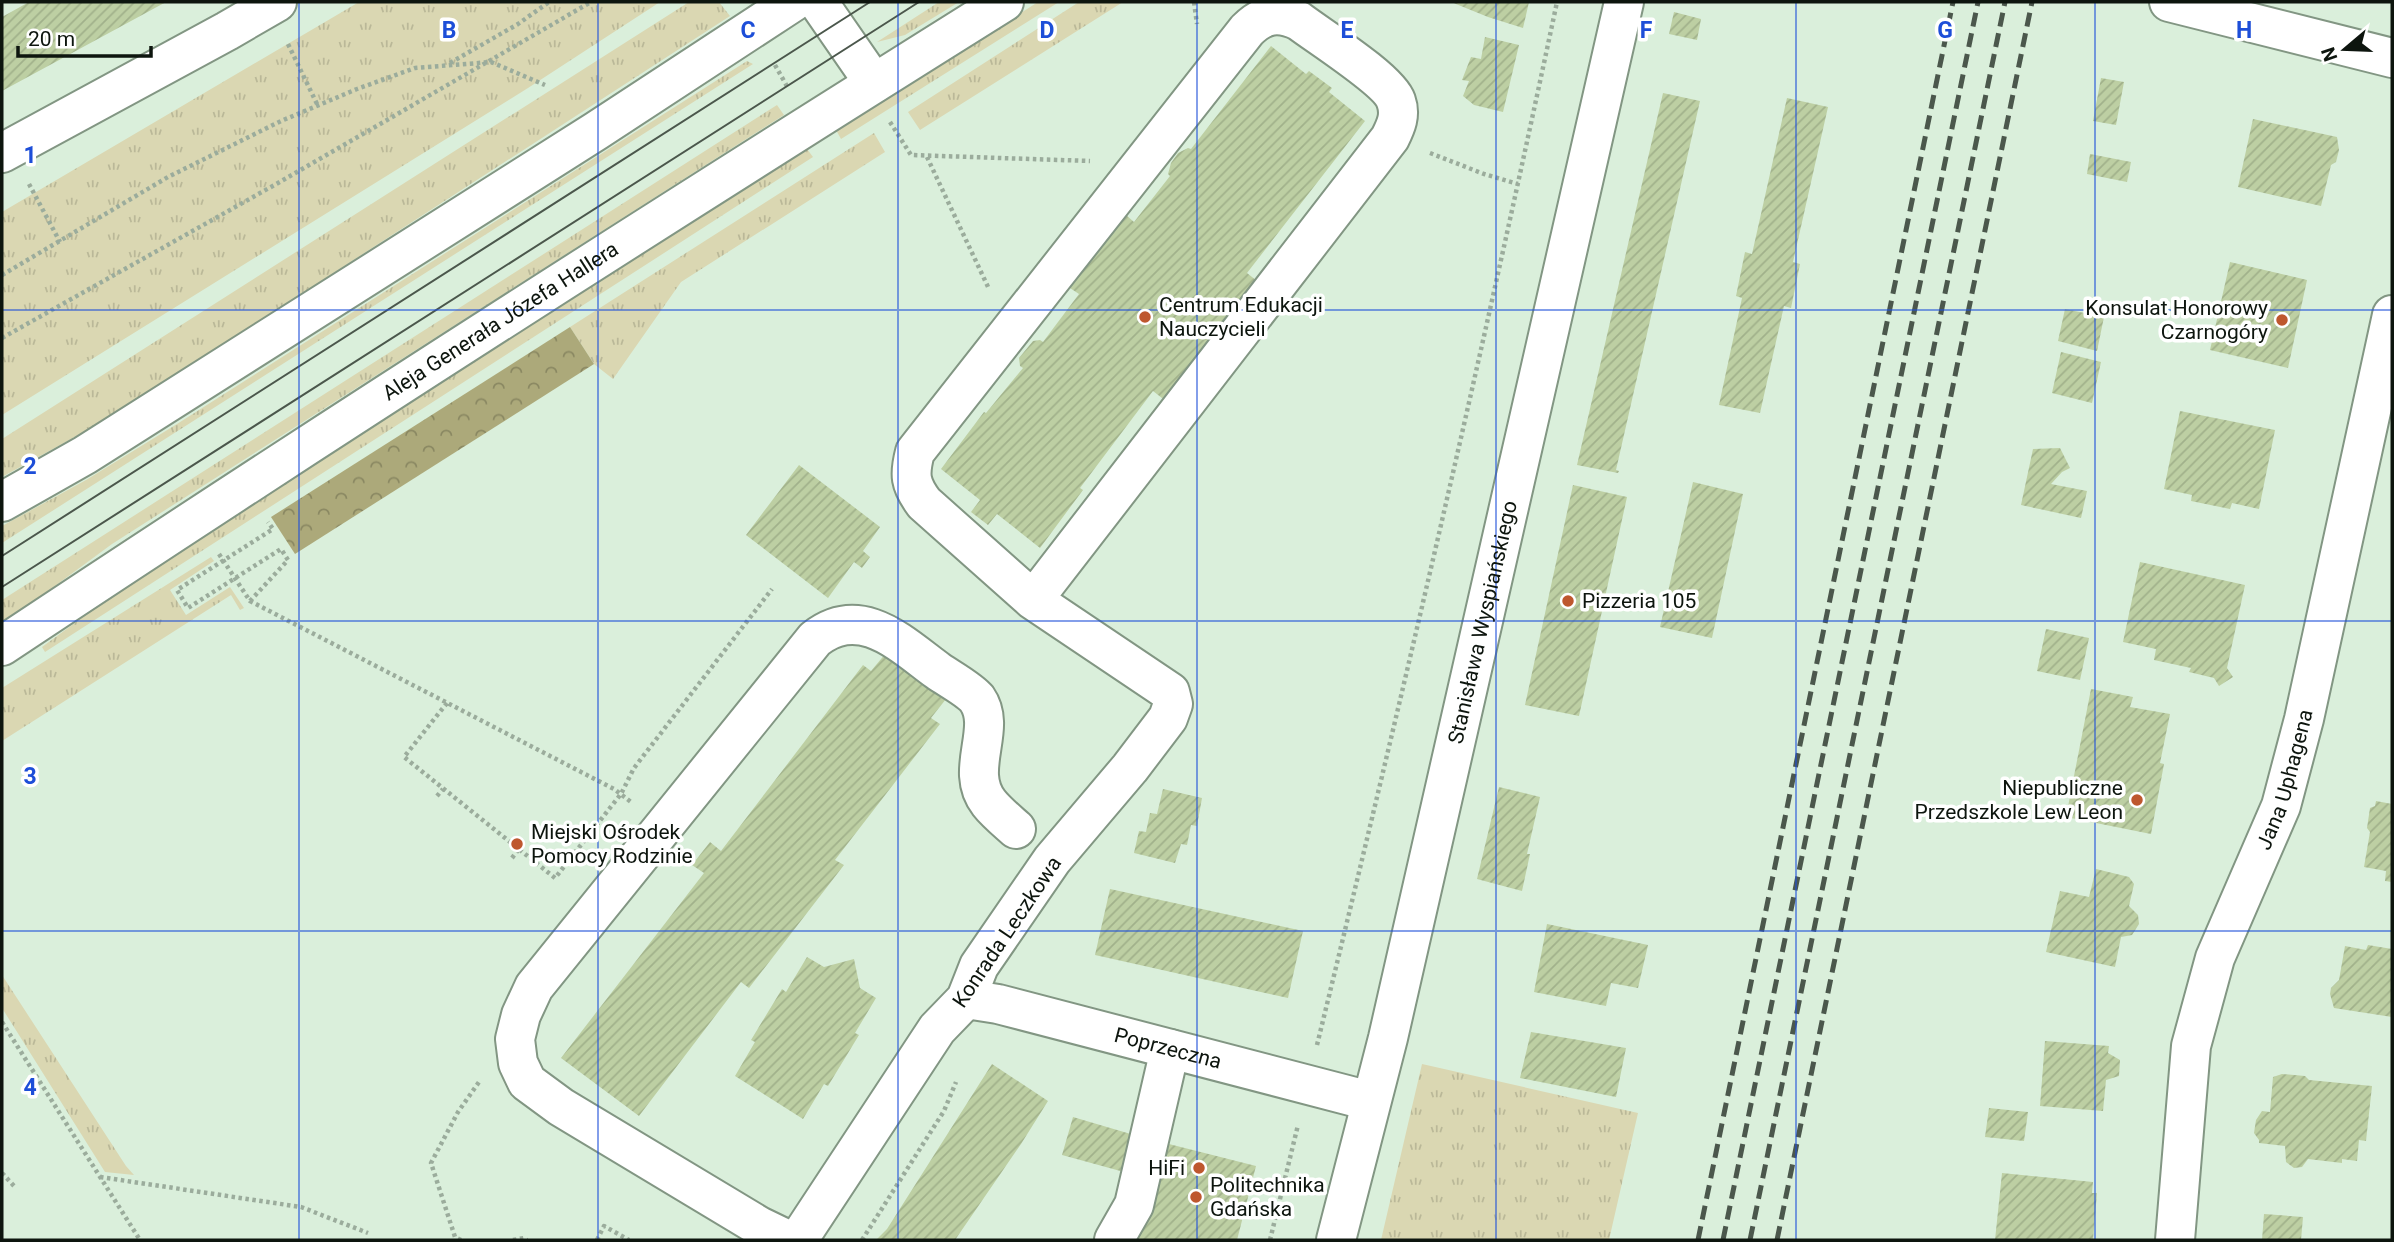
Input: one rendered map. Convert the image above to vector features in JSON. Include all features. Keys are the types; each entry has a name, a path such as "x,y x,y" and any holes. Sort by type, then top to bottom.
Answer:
{"street":[{"path":"2,502 97,447 596,131 793,2"},
{"path":"818,2 874,83"},
{"name":"Aleja Generała Józefa Hallera","path":"2,646 250,481 809,123 1004,2"},
{"name":"Stanisława Wyspiańskiego","path":"1336,1240 1388,1038 1624,2"},
{"path":"2169,2 2392,58"},
{"path":"6,150 274,4"},
{"path":"1271,14 1286,15 1299,21 1385,84 1396,101 1397,110 1398,120 1391,138 1033,600 924,503 914,488 910,470 915,452 1257,20 1271,14"},
{"name":"Jana Uphagena","path":"2175,1240 2192,1045 2216,958 2281,806 2304,719 2392,315"},
{"name":"Konrada Leczkowa","path":"798,1240 937,1029 966,999 979,966 1052,860 1130,768 1168,718 1173,704 1170,692 1033,600"},
{"path":"788,1240 759,1226 561,1107 527,1082 518,1063 515,1039 521,1015 534,987 816,639 825,632 856,624 880,629 976,699 984,718 978,760 979,782 988,802 1016,829"},
{"name":"Poprzeczna","path":"966,999 998,1004 1370,1101"},
{"path":"1114,1240 1134,1205 1170,1049"}],"path":[{"path":"450,64 518,24 549,2"},
{"path":"2,338 591,2"},
{"path":"1314,1058 1355,893 1518,184 1557,2"},
{"path":"274,4 317,106"},
{"path":"753,28 809,123"},
{"path":"2,275 169,177 281,121 415,68 491,61 545,85"},
{"path":"887,119 911,156 1143,162"},
{"path":"1391,138 1483,174 1518,184"},
{"path":"6,150 60,242"},
{"path":"927,157 1009,331"},
{"path":"250,601 288,560 281,549 188,608 177,590 273,529 264,515"},
{"path":"222,559 250,601 621,794"},
{"path":"447,703 404,757 555,878 621,794 634,768 772,589"},
{"path":"437,796 443,789"},
{"path":"512,858 519,849"},
{"path":"2,1022 140,1240"},
{"path":"862,1240 944,1111 960,1073"},
{"path":"456,1239 431,1164 458,1112 484,1075"},
{"path":"2,1173 14,1186"},
{"path":"100,1177 301,1207 368,1233"},
{"path":"597,1240 604,1226 629,1240"},
{"path":"513,1240 527,1240"}],"green space":[{"path":"359,2 660,2 528,88 2,415 2,212"},
{"path":"689,2 719,2 730,16 278,309 82,433 2,477 2,439"},
{"path":"939,2 959,2 905,35 877,42"},
{"path":"1038,2 1059,2 841,139 836,130"},
{"path":"1079,2 1123,2 920,130 908,112"},
{"path":"747,61 753,64 2,543 2,526 86,480 177,424"},
{"path":"777,105 784,115 112,544 2,625 2,600"},
{"path":"874,133 885,152 681,282 613,379 594,364 570,327"},
{"path":"807,149 813,157 45,652 42,647 106,600 233,515"},
{"path":"570,327 594,364 295,554 271,517"},
{"path":"211,557 214,561 170,590 186,615 230,587 244,608 240,610 231,595 2,741 2,688"},
{"path":"2,975 134,1175 105,1172 2,1008"},
{"path":"1422,1064 1638,1113 1609,1240 1381,1240"}],"building":[{"path":"29,2 166,2 2,91 2,17"},
{"path":"1451,2 1529,2 1523,28"},
{"path":"1674,12 1701,19 1697,40 1669,34"},
{"path":"1485,37 1519,45 1503,112 1474,105 1463,96 1469,81 1462,80 1471,57 1481,59"},
{"name":"Centrum Edukacji Nauczycieli","path":"1271,46 1306,74 1309,71 1332,88 1329,92 1365,121 1247,273 1257,281 1167,402 1153,391 1080,488 1083,490 1040,548 997,514 988,525 971,512 980,500 941,469 984,412 986,413 1023,368 1019,358 1033,341 1043,342 1079,294 1070,288 1126,215 1134,222 1170,176 1168,174 1171,163 1178,153 1191,149"},
{"path":"2101,78 2124,82 2116,125 2093,121"},
{"path":"1663,93 1700,101 1616,470 1618,473 1577,465"},
{"path":"1787,98 1828,107 1793,262 1800,264 1791,308 1784,306 1760,413 1719,405 1742,298 1736,296 1745,252 1752,254"},
{"path":"2253,119 2337,137 2339,150 2336,162 2331,165 2321,206 2238,187"},
{"path":"2090,154 2131,162 2127,182 2087,174"},
{"path":"2230,262 2307,280 2288,368 2210,350"},
{"path":"2065,309 2104,317 2097,351 2058,341"},
{"path":"2061,352 2101,362 2092,403 2052,393"},
{"path":"2180,411 2275,430 2259,509 2232,503 2230,509 2191,501 2192,495 2164,489"},
{"path":"2060,448 2070,468 2051,484 2087,491 2081,518 2021,505 2033,449"},
{"path":"799,465 880,527 863,551 870,557 862,568 854,562 828,598 746,535"},
{"path":"1693,482 1743,494 1712,638 1660,627"},
{"path":"1573,485 1627,497 1579,716 1525,705"},
{"path":"2140,562 2245,585 2227,668 2233,677 2219,686 2214,678 2189,672 2191,668 2154,660 2156,649 2123,642"},
{"path":"2046,629 2089,638 2080,680 2037,671"},
{"path":"886,653 946,699 931,718 940,724 835,860 844,865 749,988 741,982 639,1116 561,1058 704,873 692,865 710,842 721,851 863,665 871,671"},
{"path":"2091,689 2133,697 2130,707 2170,714 2160,763 2164,764 2151,834 2066,817"},
{"path":"1499,787 1540,797 1522,891 1477,879"},
{"path":"1163,789 1202,798 1197,826 1191,825 1187,845 1181,844 1175,863 1134,853 1139,831 1146,832 1150,813 1157,814"},
{"path":"2376,801 2392,804 2392,882 2385,881 2386,871 2364,867 2370,832 2367,828 2370,808 2375,806"},
{"path":"2096,869 2129,877 2134,884 2129,906 2138,915 2139,924 2132,935 2121,937 2115,967 2046,952 2060,891 2089,897"},
{"path":"1110,889 1303,931 1288,998 1095,955"},
{"path":"1547,924 1648,945 1638,988 1611,983 1606,1006 1534,992"},
{"path":"2368,945 2392,949 2392,1017 2334,1008 2331,988 2339,980 2345,946 2366,950"},
{"path":"807,957 824,967 854,959 860,988 876,998 855,1033 859,1035 828,1086 824,1084 803,1119 735,1076 755,1042 751,1040 782,989 786,992"},
{"path":"1531,1032 1626,1048 1616,1097 1520,1078"},
{"path":"2045,1041 2109,1046 2108,1053 2120,1060 2119,1076 2106,1080 2103,1111 2040,1106"},
{"path":"992,1064 1048,1101 1021,1144 955,1240 876,1240 887,1229"},
{"path":"2282,1074 2305,1076 2309,1080 2372,1086 2366,1141 2359,1140 2357,1161 2342,1159 2342,1163 2308,1159 2302,1167 2294,1168 2286,1162 2285,1146 2259,1143 2254,1133 2256,1120 2262,1111 2270,1112 2273,1077"},
{"path":"1989,1108 2028,1112 2024,1141 1985,1137"},
{"path":"1073,1117 1134,1135 1124,1172 1062,1155"},
{"name":"Politechnika Gdańska","path":"1161,1142 1256,1166 1237,1240 1136,1240"},
{"path":"2002,1173 2093,1182 2092,1193 2097,1193 2093,1240 1995,1240"},
{"path":"2264,1214 2303,1217 2301,1240 2262,1240"}],"tram line":[{"path":"2,556 870,2"},
{"path":"2,587 919,2"}],"railway":[{"path":"1698,1240 1953,2"},
{"path":"1723,1240 1978,2"},
{"path":"1750,1240 2005,2"},
{"path":"1777,1240 2032,2"}],"place":[{"name":"Centrum Edukacji Nauczycieli","path":"1145,317"},
{"name":"Konsulat Honorowy Czarnogóry","path":"2282,320"},
{"name":"Pizzeria 105","path":"1568,601"},
{"name":"Niepubliczne Przedszkole Lew Leon","path":"2137,800"},
{"name":"Miejski Ośrodek Pomocy Rodzinie","path":"517,844"},
{"name":"HiFi","path":"1199,1168"},
{"name":"Politechnika Gdańska","path":"1196,1197"}]}
